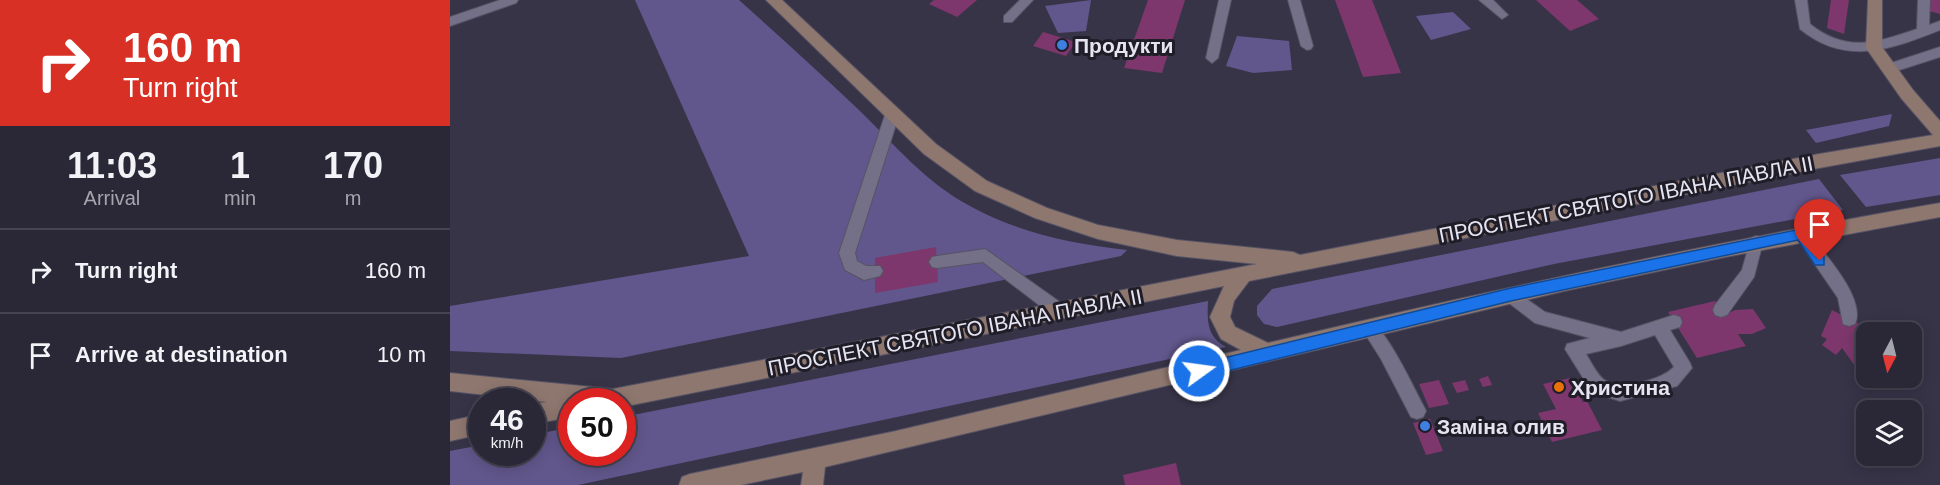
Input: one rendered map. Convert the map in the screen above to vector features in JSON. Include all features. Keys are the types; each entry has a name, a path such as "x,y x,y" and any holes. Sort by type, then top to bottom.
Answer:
{"main road":[{"name":"ПРОСПЕКТ СВЯТОГО ІВАНА ПАВЛА II","path":"773,0 930,149 981,186 1041,213 1098,232 1178,248 1313,262"},
{"path":"1875,0 1874,48 1887,69 1940,132"},
{"name":"ПРОСПЕКТ СВЯТОГО ІВАНА ПАВЛА II","path":"636,395 1819,161 1940,140"},
{"path":"696,484 1269,354 1511,295 1756,242 1940,210"},
{"path":"1242,276 1226,298 1220,318 1228,333 1269,354"},
{"path":"450,382 558,393"},
{"path":"450,430 468,427"},
{"path":"812,485 816,458"}],"lane":[{"path":"450,22 512,0"},
{"path":"1008,19 1027,0"},
{"path":"1212,58 1225,0"},
{"path":"1294,0 1308,46"},
{"path":"1485,0 1502,15"},
{"path":"1801,0 1804,26 1814,36 1829,43 1874,48 1940,25"},
{"path":"1923,32 1924,0"},
{"path":"1887,69 1940,52"},
{"path":"875,271 864,273 850,265 846,253 893,112"},
{"path":"1801,234 1846,296 1849,319"},
{"path":"1721,310 1749,272 1756,242"},
{"path":"937,262 985,255 1058,310"},
{"path":"1511,295 1541,318 1621,339 1667,325 1684,368 1671,381 1620,393 1598,386 1573,349 1621,339"},
{"path":"1370,329 1387,354 1417,411"}],"shaded area":[{"path":"635,0 739,0 860,111 925,175 954,197 1007,223 1046,236 1127,250 1121,256 621,358 450,351 450,306 749,256"},
{"path":"1091,0 1086,31 1058,33 1045,6"},
{"path":"1453,12 1471,29 1431,40 1416,16"},
{"path":"1237,36 1289,41 1292,70 1253,73 1226,66"},
{"path":"1892,114 1889,126 1816,143 1806,130"},
{"path":"1940,158 1940,195 1866,207 1840,175"},
{"path":"1819,179 1843,210 1554,264 1277,327 1264,324 1257,315 1257,306 1272,289"},
{"path":"1208,301 1210,328 1215,338 1226,347 578,485 450,485 450,451 468,448 468,466 546,466 546,432 558,430 558,466 636,466 636,414"}],"building":[{"path":"934,0 977,0 957,17 929,4"},
{"path":"1148,0 1185,0 1162,73 1124,68"},
{"path":"1335,0 1372,0 1401,73 1363,77"},
{"path":"1536,0 1577,0 1599,19 1570,31"},
{"path":"1831,0 1849,0 1844,34 1827,28"},
{"path":"1926,0 1940,0 1940,14 1925,10"},
{"path":"1043,32 1076,42 1066,56 1033,46"},
{"path":"936,247 938,282 875,293 875,258"},
{"path":"1715,301 1725,315 1735,310 1753,309 1766,328 1752,334 1738,334 1746,346 1697,358 1668,312"},
{"path":"1832,310 1856,322 1856,366 1842,348 1836,355 1822,345 1827,339 1821,336"},
{"path":"1488,376 1492,385 1483,387 1479,379"},
{"path":"1570,378 1583,402 1587,401 1602,430 1552,442 1538,413 1556,409 1543,384"},
{"path":"1439,380 1449,404 1429,408 1419,384"},
{"path":"1465,380 1469,390 1457,393 1452,383"},
{"path":"1430,419 1443,451 1426,455 1413,423"},
{"path":"1176,463 1181,485 1125,485 1123,475"}],"place":[{"name":"Продукти","path":"1062,45"},
{"name":"Христина","path":"1559,387"},
{"name":"Заміна олив","path":"1425,426"}],"route":[{"path":"1199,371 1511,295 1801,234 1820,261"}]}
